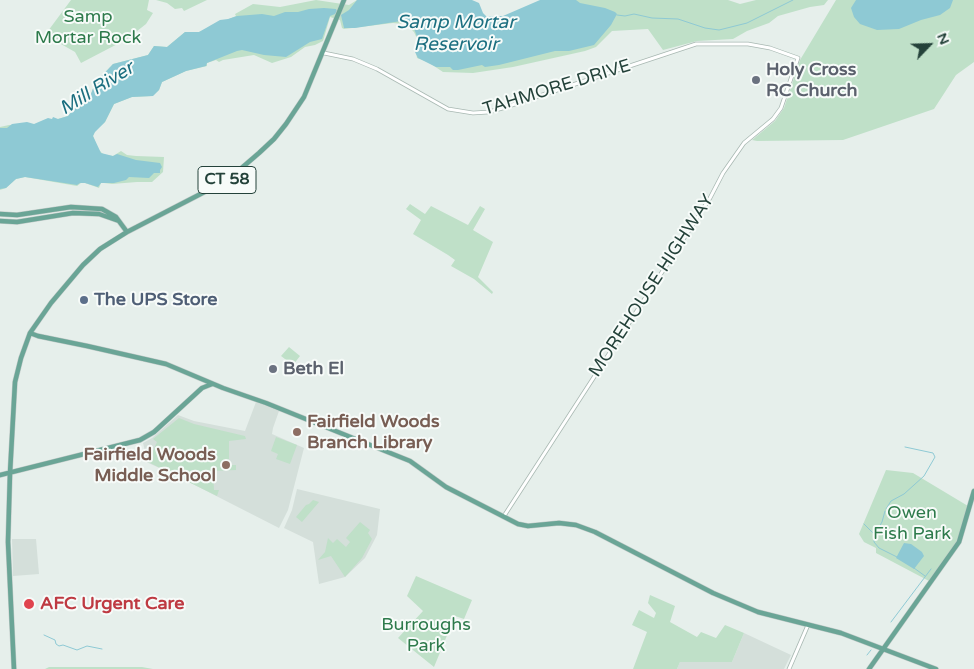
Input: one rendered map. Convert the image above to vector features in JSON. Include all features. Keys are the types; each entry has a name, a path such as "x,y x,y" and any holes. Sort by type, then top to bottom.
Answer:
{"main road":[{"name":"CT 58","path":"14,669 8,539 10,473 15,382 21,356 30,333 45,310 83,264 100,249 127,232 218,186 261,152 286,124 304,97 324,53 344,0"},
{"path":"0,214 17,215 71,207 102,209 116,217 127,232"},
{"path":"0,220 17,222 72,212 99,214 119,221"},
{"path":"30,333 166,364 212,384 266,402 410,461 446,487 518,524 528,526 559,523 576,525 595,532 714,593 758,612 841,633 936,669"},
{"path":"196,377 199,387 197,393"},
{"path":"0,475 140,440 154,432 197,393 212,384"},
{"path":"869,669 959,542 974,491"}],"street":[{"name":"TAHMORE DRIVE","path":"324,53 353,60 377,69 448,109 473,113 489,112 506,107 696,44 748,44 770,48 798,58"},
{"name":"MOREHOUSE HIGHWAY","path":"503,517 710,198 722,173 744,143 773,119 781,108 798,58"},
{"path":"789,669 808,625"}],"shaded area":[{"name":"Fairfield Woods Middle School","path":"256,402 279,411 272,434 304,448 288,510 279,528 142,460 145,451 143,443 152,438 178,415 194,421 245,431"},
{"path":"297,489 380,509 377,535 365,558 345,577 319,584 313,542 284,528 292,510"},
{"path":"12,539 36,539 39,574 13,576"},
{"path":"744,633 791,655 784,669 677,669 680,662 732,662"}],"green space":[{"name":"Samp Mortar Rock","path":"71,0 149,0 147,10 153,13 146,24 127,39 81,63 75,52 45,35"},
{"name":"Samp Mortar Rock","path":"156,0 207,0 184,11 182,8 175,9 167,3"},
{"path":"316,0 349,5 357,0 451,0 487,25 546,0 728,0 740,4 756,0 828,0 824,5 778,16 769,23 747,31 733,39 697,41 663,50 648,29 612,31 596,47 585,51 513,67 473,73 443,72 428,62 417,58 416,52 420,45 414,32 404,24 393,23 344,29 340,20 330,17 323,41 305,47 291,57 272,63 254,55 219,62 216,60 207,63 207,66 186,71 162,82 159,90 152,96 132,97 114,104 105,122 95,131 93,136 98,149 104,155 113,156 121,151 127,155 164,157 163,172 152,182 101,183 99,188 85,183 77,186 25,177 16,179 6,188 0,190 0,127 41,124 68,116 85,96 91,94 95,83 113,64 148,55 154,46 167,47 185,32 199,32 236,16 235,14 253,4 280,7"},
{"path":"836,0 974,0 974,62 956,75 934,109 843,140 752,140 775,121 784,108 800,60"},
{"path":"410,204 425,214 431,206 468,225 480,206 485,209 473,230 493,242 478,277 493,292 492,294 474,279 451,266 455,260 413,234 421,220 406,209"},
{"path":"289,347 300,356 293,365 281,356"},
{"path":"179,418 194,424 245,436 246,439 229,441 227,465 236,465 236,470 213,471 214,490 219,490 217,496 148,462 157,442 153,439"},
{"path":"276,437 297,445 290,464 276,459 278,454 271,451"},
{"name":"Owen Fish Park","path":"886,470 913,473 968,506 956,544 929,581 876,553 876,548 864,542 859,534"},
{"path":"313,500 319,502 302,522 296,517"},
{"path":"360,522 370,530 368,533 372,539 362,558 345,577 331,556 318,560 325,552 328,538 333,543 337,539 346,547 350,542 346,538"},
{"name":"Burroughs Park","path":"416,576 472,600 464,619 455,616 434,667 398,638 423,611 407,596"},
{"path":"650,595 675,606 670,622 697,637 701,632 716,638 725,625 744,633 732,662 680,662 677,669 633,669 647,632 632,625 639,610 654,618 656,613 648,603"},
{"path":"49,667 142,667 153,669 45,669"}],"water":[{"name":"Samp Mortar Reservoir","path":"357,0 472,0 479,3 487,17 503,16 540,0 576,0 580,3 605,8 617,14 611,25 594,45 569,51 555,51 499,65 485,67 482,65 453,70 450,67 436,67 418,58 415,52 419,42 412,23 408,20 344,28 341,15 349,10"},
{"path":"856,0 953,0 950,8 940,15 899,29 877,30 860,24 854,17 851,8"},
{"path":"324,8 336,9 337,11 330,16 322,39 310,42 286,57 242,50 237,51 207,63 206,66 186,71 162,82 159,90 153,96 132,97 114,104 105,122 93,136 101,153 113,156 117,154 136,160 160,163 162,167 160,173 154,173 149,178 129,177 126,180 114,183 101,183 98,187 85,183 77,185 25,177 16,179 6,188 0,189 0,128 7,128 12,124 27,122 34,124 48,118 58,119 68,116 85,96 91,94 95,83 113,64 148,55 154,46 167,47 185,32 199,32 220,20 237,16 262,14 274,16 285,12"},
{"path":"904,543 911,544 922,552 924,556 914,569 896,558"}],"waterway":[{"name":"Mill River","path":"617,15 634,14 652,18 678,19 705,28 719,30 747,23 793,0"},
{"path":"886,509 891,501 904,494 924,476 935,457 933,453 905,447"},
{"path":"885,511 882,522 874,536 874,542 879,548 897,557"},
{"path":"864,524 874,534"},
{"path":"914,568 925,576"},
{"path":"891,622 931,569"},
{"path":"44,635 55,640 59,646 63,645 77,650 87,646 102,649"},
{"path":"867,655 871,650"}],"place":[{"name":"Holy Cross RC Church","path":"756,80"},
{"name":"The UPS Store","path":"84,300"},
{"name":"Beth El","path":"273,369"},
{"name":"Fairfield Woods Branch Library","path":"297,432"},
{"name":"Fairfield Woods Middle School","path":"226,465"},
{"name":"AFC Urgent Care","path":"29,604"}]}
